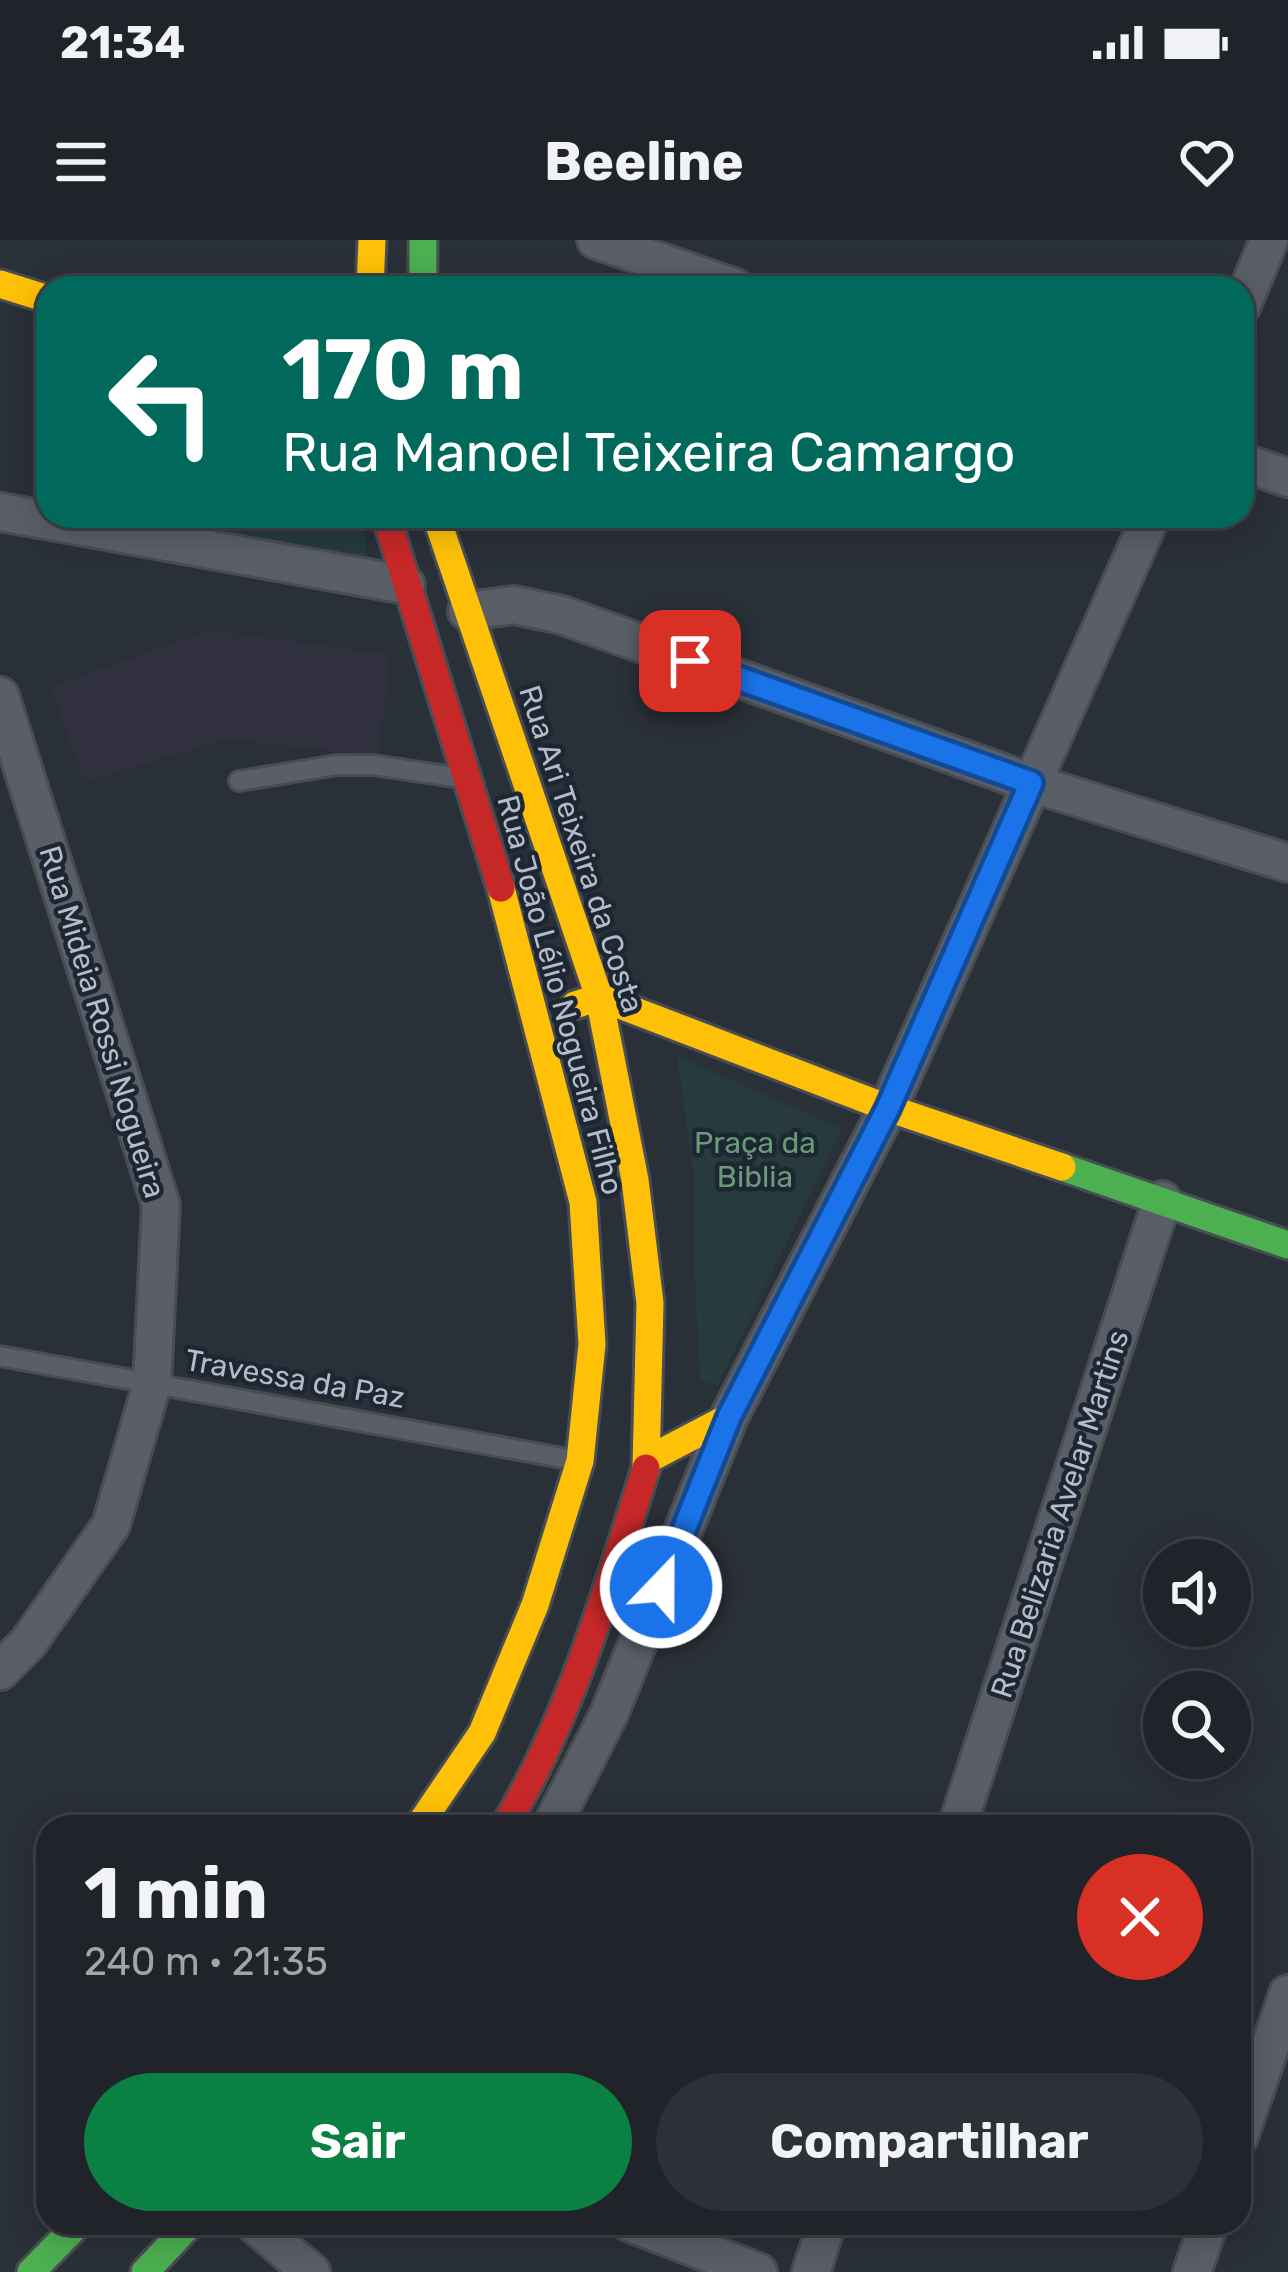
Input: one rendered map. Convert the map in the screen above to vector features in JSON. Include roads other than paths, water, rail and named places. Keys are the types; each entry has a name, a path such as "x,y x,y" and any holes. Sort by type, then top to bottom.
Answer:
{"main road":[{"path":"370,276 372,240"},
{"path":"423,240 423,276"},
{"path":"0,284 36,295"},
{"name":"Rua João Lélio Nogueira Filho","path":"389,528 537,1017 583,1202 592,1345 580,1462 535,1605 482,1733 426,1815"},
{"name":"Rua Ari Teixeira da Costa","path":"440,528 599,997 635,1180 650,1303 649,1460 593,1634 532,1781 511,1815"},
{"path":"537,1017 599,997 888,1108 1288,1244"},
{"path":"649,1460 729,1417"},
{"path":"31,2272 67,2235"},
{"path":"145,2272 180,2235"}],"street":[{"path":"596,240 701,276"},
{"path":"1254,276 1269,240"},
{"path":"1254,466 1288,478"},
{"path":"0,512 36,518"},
{"path":"89,528 406,585"},
{"path":"557,1815 609,1714 729,1417 888,1108 1146,528"},
{"path":"466,611 514,605 562,615 1031,783 1288,863"},
{"name":"Rua Mideia Rossi Nogueira","path":"0,696 160,1204 152,1384 111,1525 28,1643 0,1671"},
{"name":"Rua Belizaria Avelar Martins","path":"961,1815 1162,1200"},
{"path":"1251,2102 1288,1994"},
{"path":"267,2235 311,2272"},
{"path":"661,2235 758,2272"},
{"path":"811,2272 823,2235"},
{"path":"1192,2272 1205,2235"}],"lane":[{"path":"239,781 373,764 468,779"},
{"name":"Travessa da Paz","path":"0,1356 580,1462"}],"park label":[{"name":"Praça da Biblia","path":"755,1160"}]}
